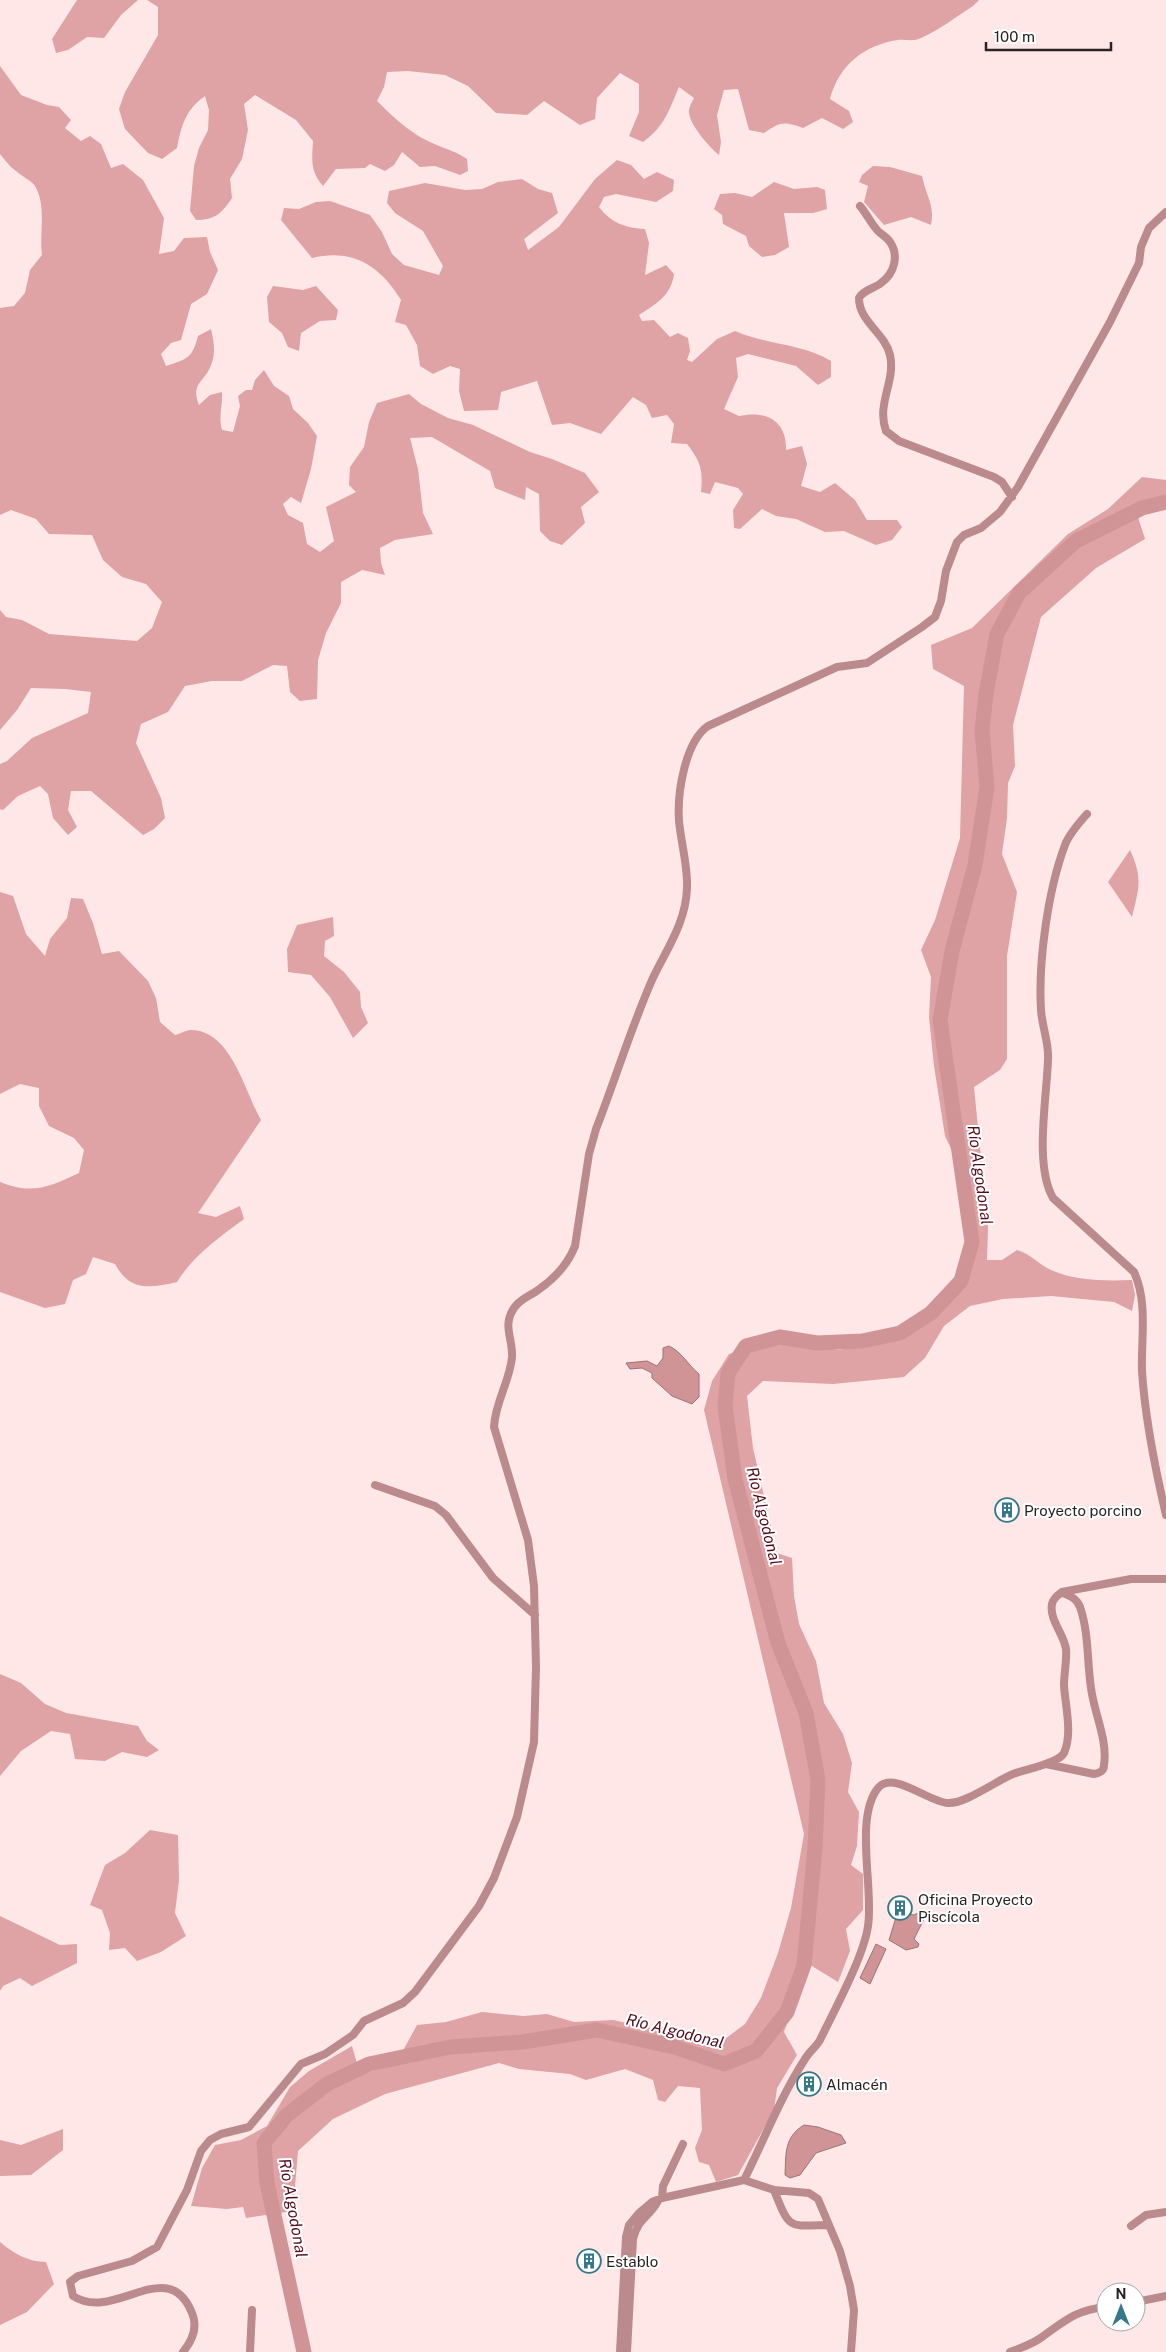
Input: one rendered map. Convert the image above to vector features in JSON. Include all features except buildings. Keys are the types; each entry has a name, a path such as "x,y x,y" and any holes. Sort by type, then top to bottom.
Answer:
{"street":[{"path":"860,206 878,231 889,240 896,255 895,264 889,275 882,283 861,294 859,298 865,317 888,348 890,356 891,367 882,409 886,431 899,441 994,477 1002,482 1012,496"},
{"path":"182,2352 194,2334 194,2318 188,2302 180,2292 169,2287 157,2288 113,2300 84,2303 73,2296 70,2282 78,2276 132,2262 157,2247 187,2190 200,2151 210,2140 221,2134 249,2127 301,2064 324,2054 353,2035 364,2021 403,2003 415,1992 479,1906 494,1878 517,1817 534,1742 535,1615 534,1586 528,1540 494,1427 494,1411 509,1371 512,1355 508,1320 522,1299 538,1290 570,1258 575,1246 589,1154 596,1129 652,980 684,914 687,888 679,819 682,776 699,732 708,726 837,667 867,664 935,617 941,602 946,571 957,542 964,535 981,528 1000,512 1012,496 1064,408 1110,322 1139,264 1141,248 1149,228 1166,212"},
{"path":"1087,814 1066,843 1043,940 1041,1009 1043,1028 1048,1045 1043,1148 1044,1169 1047,1188 1053,1198 1134,1272 1138,1280 1142,1311 1142,1371 1151,1439 1166,1515"},
{"path":"375,1485 435,1506 446,1515 493,1578 535,1615"},
{"path":"744,2180 805,2059 819,2040 862,1948 868,1926 869,1912 867,1830 874,1795 880,1786 890,1782 899,1783 924,1796 949,1803 960,1801 1012,1774 1046,1764 1062,1756 1065,1746 1066,1649 1057,1626 1052,1603 1058,1594 1062,1592 1131,1580 1166,1579"},
{"path":"1046,1764 1094,1774 1100,1773 1105,1762 1103,1742 1090,1686 1085,1629 1080,1606 1076,1600 1062,1592"},
{"path":"627,2352 633,2239 636,2226 660,2200 663,2186 683,2144"},
{"path":"620,2352 626,2237 629,2224 652,2202 744,2180 774,2190 809,2193 818,2199 850,2286 854,2310 851,2352"},
{"path":"774,2190 788,2222 795,2226 829,2225"},
{"path":"1132,2226 1146,2215 1166,2212"},
{"path":"1146,2300 1166,2296"},
{"path":"1010,2352 1041,2338 1073,2314 1096,2308"},
{"path":"250,2352 252,2310"}],"shaded area":[{"path":"77,0 138,0 121,15 104,38 87,37 68,50 56,53 52,39"},
{"path":"147,0 979,0 973,6 921,38 886,43 864,52 855,59 840,76 830,99 849,111 853,122 843,129 822,118 803,128 791,124 782,124 764,133 749,130 738,89 724,90 717,115 721,142 719,155 701,136 690,118 690,105 694,98 679,87 661,124 643,142 629,136 639,112 639,84 620,73 597,98 595,119 580,125 544,101 527,115 496,113 468,86 445,75 408,71 387,72 384,87 377,101 397,120 420,137 467,159 468,171 460,175 435,166 420,167 402,152 394,165 385,171 370,164 365,168 336,169 323,186 314,170 312,160 313,141 296,120 255,95 244,104 248,130 242,159 230,179 232,198 217,215 208,219 196,220 190,211 194,166 199,148 208,130 209,110 205,96 193,107 185,119 177,148 162,159 148,153 125,129 119,109 125,92 158,35 158,7"},
{"path":"0,66 21,95 47,105 59,107 71,120 65,128 81,141 90,136 101,144 111,168 123,164 143,180 164,218 159,254 174,251 184,238 207,237 210,252 218,270 207,294 191,304 181,340 171,343 161,354 166,366 188,357 198,336 211,329 214,356 196,392 199,405 210,395 222,392 220,420 222,430 233,432 240,406 238,396 246,390 252,390 255,380 264,370 274,386 289,396 293,409 308,423 317,436 311,469 301,503 291,497 283,504 288,515 303,523 307,544 320,552 334,541 326,507 356,492 349,485 350,467 364,447 369,422 377,403 409,394 421,404 448,418 473,425 530,452 585,473 599,492 581,507 585,523 562,545 550,541 540,531 539,494 526,487 525,500 495,488 490,471 432,437 410,438 418,469 423,513 433,534 395,540 380,548 381,563 385,575 362,570 341,582 341,603 326,633 318,660 317,699 300,701 290,692 287,666 273,665 242,681 212,681 185,686 168,712 141,724 136,743 161,798 165,818 154,829 143,835 91,791 71,791 68,810 77,827 68,835 53,818 48,794 40,786 18,796 3,810 0,809 0,764 7,761 32,738 88,713 91,692 31,688 17,710 0,730 0,610 6,617 22,620 49,634 137,641 152,628 162,602 146,584 122,577 103,560 92,535 49,534 36,519 11,510 0,515 0,308 14,306 25,293 30,270 42,255 42,211 39,194 35,186 12,168 0,154"},
{"path":"617,160 631,165 644,179 657,172 674,180 673,191 656,202 616,194 604,197 599,207 619,224 645,229 649,243 645,275 666,265 674,274 670,288 662,299 639,315 642,321 654,320 670,337 678,333 688,338 690,351 687,360 692,362 717,339 735,331 747,336 796,347 831,361 831,377 818,385 796,366 748,354 736,358 738,377 724,409 739,416 758,415 766,416 773,420 783,432 786,450 802,446 807,464 801,486 820,492 835,483 855,500 867,520 897,520 902,527 892,540 876,545 844,531 825,532 796,519 776,516 762,509 740,529 734,528 733,510 743,494 738,488 715,482 710,494 701,492 702,478 700,466 695,456 687,444 671,443 674,424 667,415 652,418 646,405 633,397 601,434 570,423 552,425 537,381 501,392 498,410 464,411 459,391 460,369 450,366 433,374 420,366 417,345 406,325 395,322 401,300 384,278 374,269 353,258 327,256 312,258 281,220 284,208 299,209 316,202 330,201 370,215 382,232 392,254 404,265 439,275 443,266 423,231 395,213 387,203 389,191 425,183 465,190 482,189 498,182 522,179 538,189 552,193 558,213 524,239 528,250 559,227 595,179"},
{"path":"873,166 890,167 922,176 931,206 931,225 911,217 884,225 864,202 868,186 859,182 862,175"},
{"path":"774,182 794,189 817,187 825,190 827,209 813,213 784,213 789,247 775,255 762,257 749,246 746,236 723,224 722,215 714,209 720,194 735,193 752,197"},
{"path":"273,286 303,290 316,286 338,310 336,320 320,321 301,333 299,351 288,347 282,333 269,322 267,297"},
{"path":"1142,477 1166,480 1166,507 1138,517 1145,539 1096,568 1041,617 1013,725 1015,766 1008,783 1007,818 1002,854 1017,892 1007,956 1007,1059 1000,1070 974,1087 988,1228 987,1260 1002,1260 1017,1250 1060,1274 1101,1280 1132,1280 1135,1295 1132,1311 1114,1302 1051,1296 1003,1299 970,1306 944,1326 925,1358 904,1377 833,1384 763,1381 747,1396 753,1448 777,1553 792,1558 794,1596 799,1624 816,1661 824,1703 843,1734 852,1763 848,1792 859,1812 857,1846 851,1865 863,1874 863,1910 846,1929 850,1951 838,1982 807,1963 784,2032 797,2055 777,2088 774,2110 738,2175 716,2182 709,2165 699,2162 695,2148 702,2130 700,2088 678,2086 665,2102 658,2100 653,2080 625,2069 586,2080 570,2074 519,2069 499,2063 385,2094 333,2119 298,2151 293,2211 246,2218 243,2207 227,2209 191,2206 202,2168 215,2145 241,2140 267,2126 290,2087 309,2071 352,2046 360,2074 395,2065 417,2025 446,2022 482,2012 523,2016 547,2014 574,2022 613,2020 679,2034 701,2045 725,2039 745,2024 761,1998 778,1953 791,1908 804,1834 704,1410 712,1381 729,1354 768,1342 839,1350 890,1340 934,1314 962,1281 974,1241 967,1183 945,1136 934,1066 929,1017 931,977 921,950 935,920 960,838 964,686 933,669 931,645 972,628 1068,534 1108,509"},
{"path":"1130,850 1138,876 1132,917 1108,882"},
{"path":"0,892 13,896 26,934 45,956 50,939 67,918 71,898 83,899 93,923 102,954 119,951 148,981 156,998 160,1022 175,1035 190,1030 204,1032 216,1040 235,1064 261,1120 198,1213 216,1217 240,1206 244,1219 199,1255 177,1282 158,1286 134,1284 121,1273 115,1264 93,1257 86,1274 73,1280 65,1304 45,1308 0,1292 0,1182 31,1189 59,1182 79,1173 84,1150 74,1138 49,1126 39,1106 39,1088 20,1084 0,1094"},
{"path":"333,917 334,936 325,941 324,956 344,972 360,992 361,1007 368,1023 353,1038 330,997 311,975 288,972 287,949 297,925"},
{"path":"669,1346 678,1352 699,1374 699,1397 692,1404 672,1396 652,1378 652,1373 642,1368 630,1369 626,1363 647,1361 657,1366 663,1358 663,1348"},
{"path":"0,1674 21,1683 45,1704 66,1713 138,1726 147,1741 159,1750 147,1757 122,1752 105,1761 75,1759 70,1734 51,1731 21,1751 0,1776"},
{"path":"150,1830 178,1835 179,1880 175,1913 186,1936 161,1952 137,1961 125,1948 109,1950 110,1933 102,1910 90,1905 105,1865 125,1853"},
{"path":"918,1913 925,1917 914,1939 919,1944 918,1947 906,1950 889,1940 897,1914 914,1915"},
{"path":"0,1916 60,1945 77,1944 77,1963 32,1986 20,1978 3,1986 0,1991"},
{"path":"876,1944 886,1949 870,1984 860,1978"},
{"path":"804,2125 818,2127 841,2135 846,2143 816,2153 800,2175 790,2178 785,2175 787,2147 793,2135"},
{"path":"63,2129 63,2150 31,2175 0,2176 0,2140 21,2145"},
{"path":"0,2242 21,2256 39,2262 46,2262 54,2284 27,2312 0,2325"}],"waterway":[{"name":"Río Algodonal","path":"304,2352 267,2183 264,2143 287,2115 327,2084 369,2064 450,2047 522,2042 597,2030 674,2047 724,2064 756,2051 787,2012 804,1965 815,1848 818,1780 806,1713 778,1643 735,1479 725,1406 728,1373 746,1346 780,1337 817,1343 862,1341 900,1333 931,1313 961,1281 972,1242 940,1020 952,951 975,865 987,787 982,730 986,694 997,634 1019,593 1076,541 1142,508 1166,502"}],"place":[{"name":"Proyecto porcino","path":"1007,1510"},
{"name":"Oficina Proyecto Piscícola","path":"900,1908"},
{"name":"Almacén","path":"809,2084"},
{"name":"Establo","path":"589,2261"}]}
